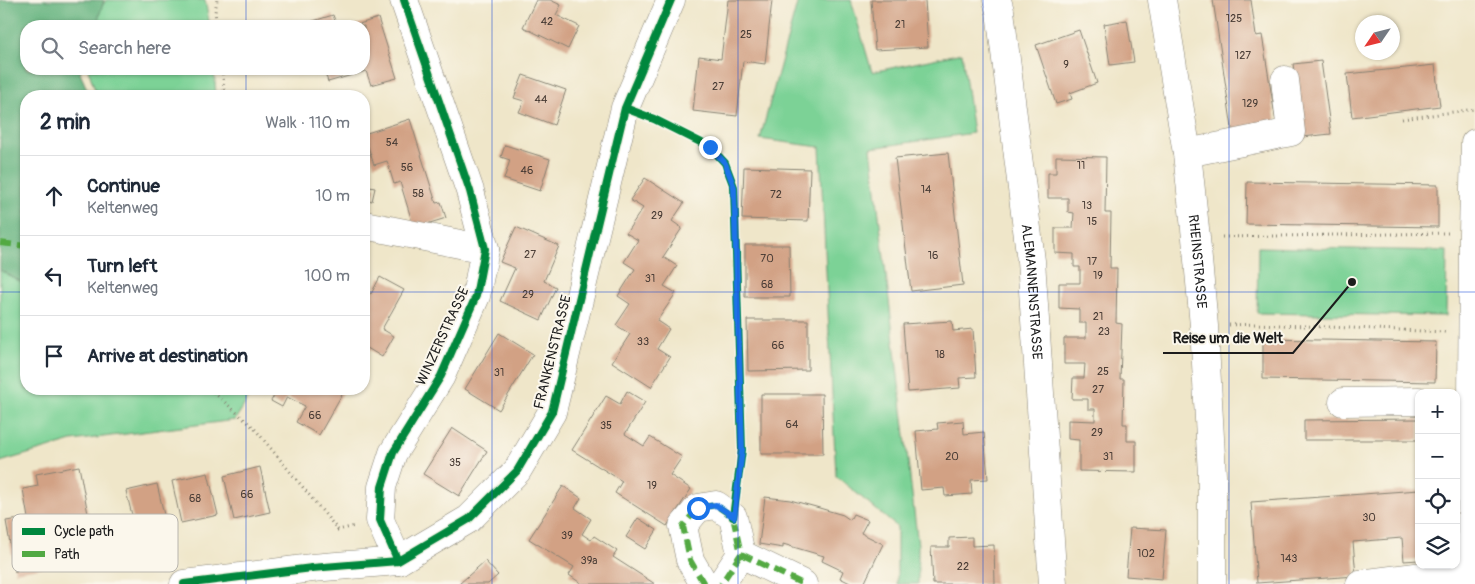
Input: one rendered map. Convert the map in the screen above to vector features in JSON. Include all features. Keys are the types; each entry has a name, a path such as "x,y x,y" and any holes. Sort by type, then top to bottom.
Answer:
{"street":[{"name":"WINZERSTRASSE","path":"398,561 380,520 382,487 393,453 441,376 476,296 485,249 470,191 404,0"},
{"path":"417,36 426,0"},
{"name":"FRANKENSTRASSE","path":"184,584 312,568 398,561 469,519 517,471 552,412 624,108 671,0"},
{"name":"ALEMANNENSTRASSE","path":"997,0 1000,11 1031,261 1053,584"},
{"name":"RHEINSTRASSE","path":"1162,0 1187,153 1204,326 1212,476 1212,584"},
{"path":"1187,153 1291,132 1285,80"},
{"path":"1360,584 1471,577 1473,475 1468,401 1472,333 1475,143"},
{"path":"370,226 485,249"},
{"path":"1343,402 1415,401"},
{"path":"704,584 690,560 683,526 698,508 716,505 734,517 742,554 722,584"},
{"path":"742,554 803,584"}],"path":[{"path":"216,20 217,0"},
{"path":"223,75 224,90"},
{"path":"1402,119 1475,109"},
{"path":"1196,238 1256,235 1473,232"},
{"path":"1256,324 1472,333"},
{"path":"217,395 254,428 338,530"}],"green space":[{"path":"0,0 104,0 98,20 20,20 20,75 81,75 87,90 20,90 20,282 0,270"},
{"path":"106,0 205,0 209,20 96,20 97,14"},
{"path":"798,0 851,0 872,72 962,53 973,133 871,148 918,545 918,584 897,584 897,527 836,476 820,147 760,139"},
{"path":"90,75 214,75 216,90 95,90"},
{"path":"1258,247 1447,251 1446,316 1257,313"},
{"path":"0,270 20,282 20,395 250,395 235,420 72,441 0,462"}],"building":[{"path":"536,0 550,0 561,5 556,15 579,26 568,49 523,27"},
{"path":"728,0 772,0 765,64 743,61 737,116 693,111 699,56 721,59"},
{"path":"871,0 925,0 928,47 875,50"},
{"path":"1213,0 1251,0 1256,36 1262,35 1277,129 1233,135"},
{"path":"333,15 335,20 317,20"},
{"path":"378,18 397,78 371,85 367,75 370,75 370,21"},
{"path":"1127,20 1134,62 1110,65 1104,24"},
{"path":"1079,30 1097,83 1070,93 1072,99 1056,104 1036,45"},
{"path":"1321,61 1331,134 1302,137 1293,64"},
{"path":"1435,65 1440,106 1352,117 1347,74"},
{"path":"326,75 352,75 328,82"},
{"path":"523,75 566,90 554,125 519,112 524,101 514,98"},
{"path":"410,119 436,203 441,202 446,218 414,228 400,182 394,184 387,161 374,165 370,153 370,132"},
{"path":"505,145 550,159 540,191 504,179 510,160 501,157"},
{"path":"948,153 963,285 911,291 895,158"},
{"path":"1056,156 1106,157 1105,213 1111,213 1110,268 1117,268 1116,323 1122,324 1120,379 1124,379 1123,424 1127,424 1127,441 1136,441 1136,472 1079,471 1079,440 1068,439 1068,420 1095,421 1095,409 1088,409 1088,399 1072,399 1073,378 1084,378 1085,364 1064,364 1064,338 1086,338 1086,323 1079,323 1079,309 1059,308 1059,283 1080,283 1080,267 1074,267 1074,254 1055,253 1055,228 1073,228 1074,213 1068,212 1068,198 1048,198 1048,173 1056,173"},
{"path":"744,167 810,169 808,221 742,219"},
{"path":"645,178 684,203 672,221 682,228 663,257 677,266 664,286 676,293 657,321 669,329 657,349 670,357 651,387 612,362 630,334 616,325 630,304 618,296 635,269 624,262 638,240 626,233 643,208 630,200"},
{"path":"1247,182 1438,185 1438,227 1246,224"},
{"path":"370,187 375,188 372,201 370,200"},
{"path":"516,227 559,246 544,281 556,287 541,320 500,301 515,268 500,262"},
{"path":"745,245 789,245 790,297 745,297"},
{"path":"380,277 404,290 382,329 394,336 382,357 370,350 371,294"},
{"path":"747,320 808,320 808,370 748,371"},
{"path":"952,321 953,331 973,329 976,377 959,378 960,388 908,392 903,324"},
{"path":"499,333 533,354 499,410 465,389"},
{"path":"1263,339 1436,342 1435,382 1263,379"},
{"path":"627,391 645,402 625,434 644,446 650,437 682,457 670,475 691,489 667,526 615,493 622,481 572,450 606,396 620,404"},
{"path":"761,394 822,394 823,454 761,454"},
{"path":"274,395 342,395 319,435 296,422 305,406 287,397 282,407 271,401"},
{"path":"1415,419 1415,440 1304,440 1304,420"},
{"path":"963,421 964,434 984,432 988,479 971,480 972,494 945,496 944,488 921,490 916,431 938,429 937,423"},
{"path":"452,428 487,451 459,496 423,474"},
{"path":"79,466 88,514 27,514 23,489 38,486 36,474"},
{"path":"260,467 270,512 234,520 224,476"},
{"path":"208,473 218,515 181,523 172,481"},
{"path":"157,484 164,514 132,514 126,491"},
{"path":"563,486 581,498 575,508 591,519 582,534 591,540 594,536 617,551 613,557 655,584 582,584 569,575 574,567 529,539"},
{"path":"1415,490 1415,560 1404,561 1402,538 1353,542 1356,576 1257,583 1251,502"},
{"path":"765,497 790,500 816,507 843,515 850,520 853,514 868,520 861,533 883,544 864,584 852,584 840,578 843,571 822,561 824,556 783,544 783,548 759,544"},
{"path":"638,518 657,530 645,549 626,537"},
{"path":"12,520 12,555 6,521"},
{"path":"1130,528 1166,530 1162,579 1126,576"},
{"path":"972,537 972,546 994,545 995,584 933,584 931,547 949,547 949,538"},
{"path":"485,561 498,575 488,584 459,584"}],"marked path":[{"path":"0,243 20,245"},
{"path":"704,584 690,560 683,526 698,508 716,505 733,517 741,554 721,584"},
{"path":"741,554 803,584"}],"cycle path":[{"path":"398,561 380,520 382,487 393,453 441,376 476,296 485,249 470,191 404,0"},
{"path":"184,584 312,568 398,561 469,519 517,471 552,412 625,108 671,0"},
{"path":"625,108 654,119 710,147 725,163 734,187 742,450 733,517"}],"place":[{"name":"Reise um die Welt","path":"1352,282"}],"route":[{"path":"698,508 716,505 734,517 742,450 734,187 725,163 710,147"}]}
